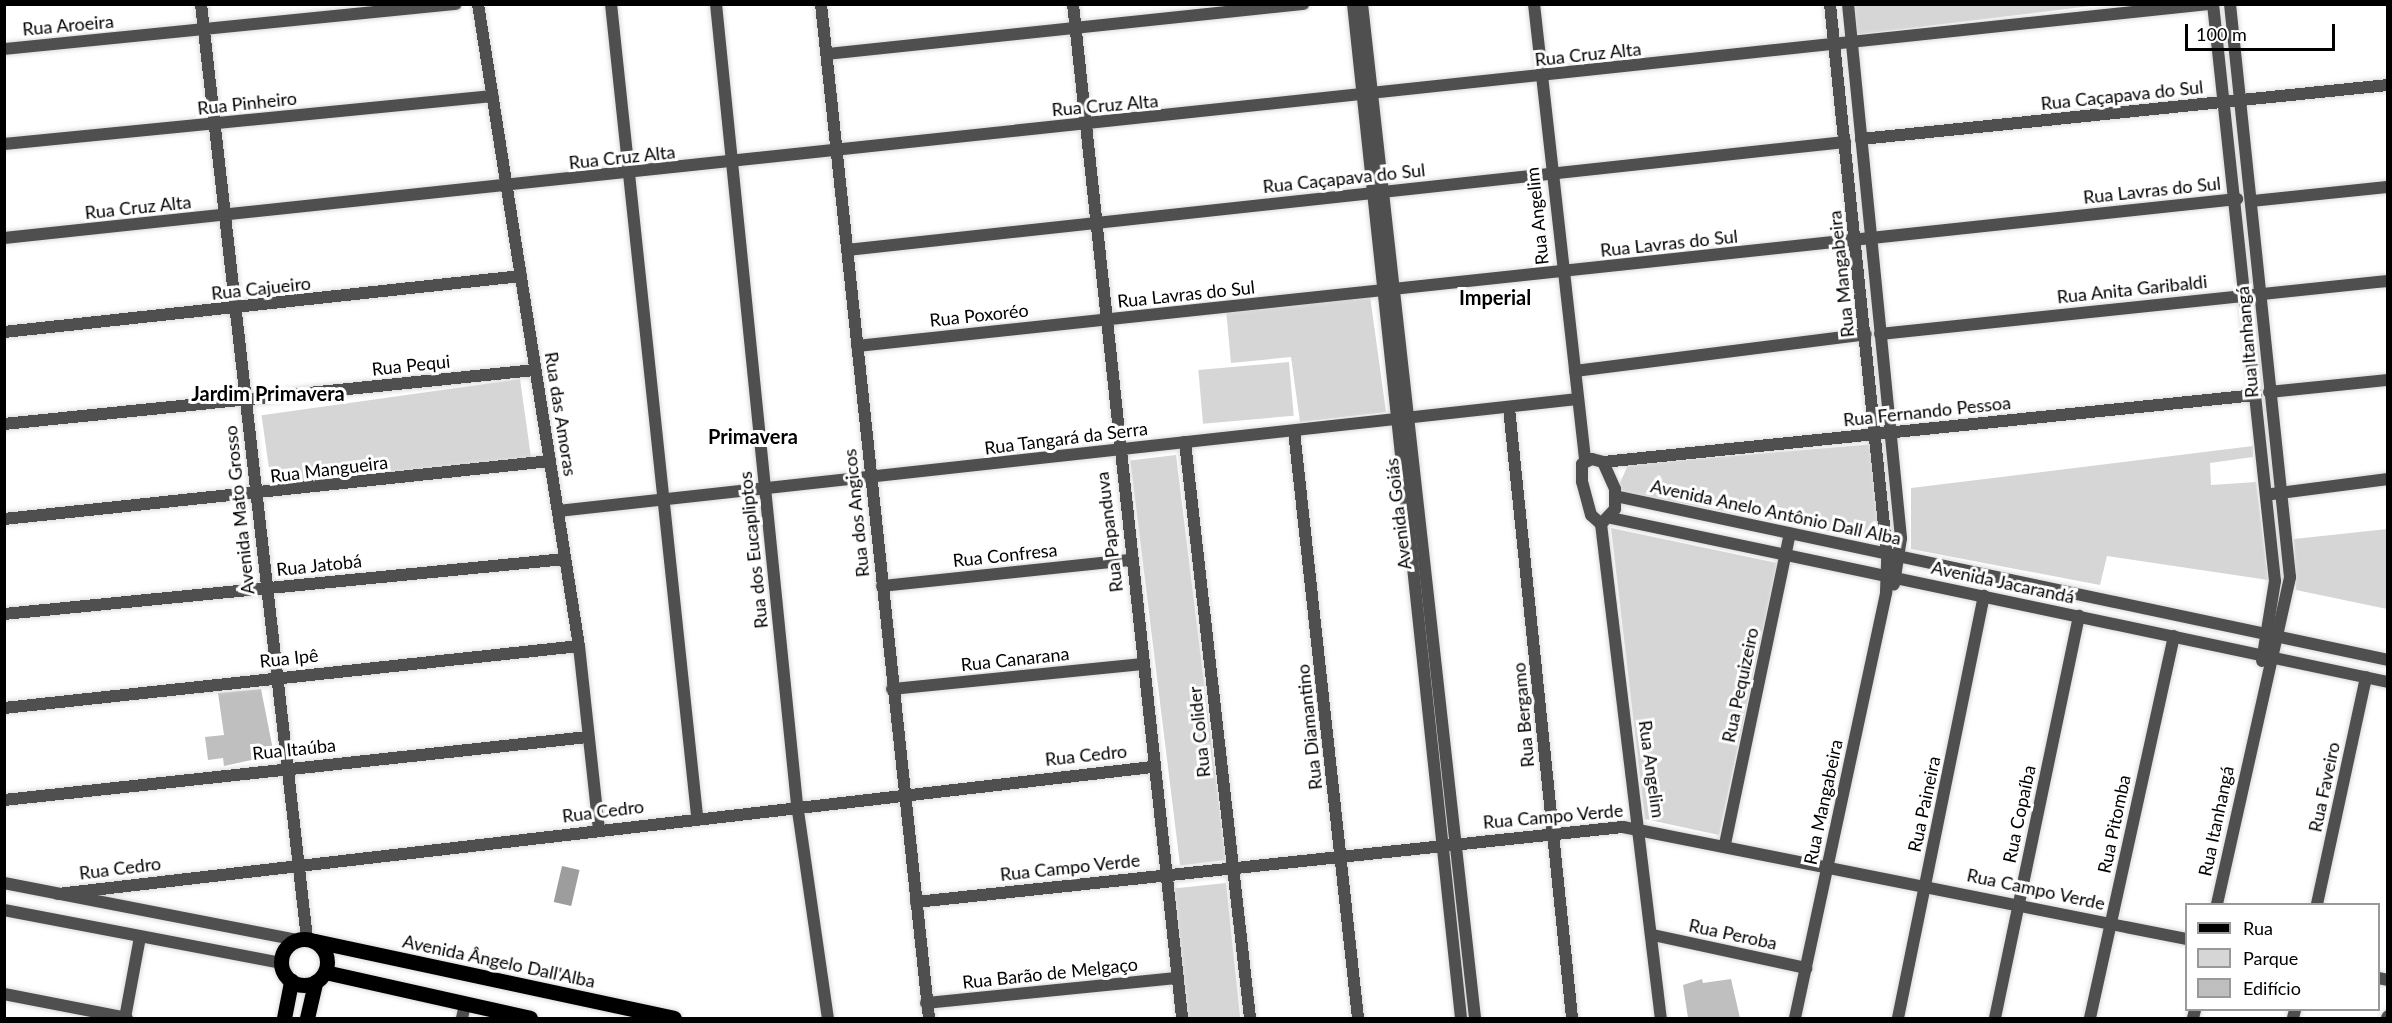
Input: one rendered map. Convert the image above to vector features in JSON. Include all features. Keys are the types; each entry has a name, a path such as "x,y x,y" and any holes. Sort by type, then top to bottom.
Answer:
{"main road":[{"path":"284,1018 291,981 282,963 285,950 306,940 327,956 307,1018"},
{"name":"Avenida Ângelo Dall'Alba","path":"306,940 674,1018"},
{"path":"291,981 320,977 464,1012 530,1018"}],"street":[{"name":"Avenida Mato Grosso","path":"201,4 306,940"},
{"name":"Rua Aroeira","path":"4,49 204,32 456,4"},
{"name":"Rua das Amoras","path":"478,4 579,646 599,830"},
{"path":"611,4 627,174 697,816"},
{"name":"Rua dos Eucapliptos","path":"716,4 797,804 828,1018"},
{"name":"Rua dos Angicos","path":"821,4 892,689 929,1018"},
{"name":"Rua Papanduva","path":"1073,4 1117,450 1182,1018"},
{"path":"827,54 1303,4"},
{"name":"Avenida Goiás","path":"1353,4 1367,97 1389,293 1442,845 1461,1018"},
{"name":"Avenida Goiás","path":"1362,4 1367,97"},
{"name":"Rua Angelim","path":"1534,4 1550,175 1585,460 1581,470 1586,503 1606,521 1642,828 1661,1018"},
{"name":"Rua Mangabeira","path":"1795,1018 1886,592 1887,539 1830,4"},
{"name":"Rua Mangabeira","path":"1848,4 1873,239 1880,334 1892,432 1902,557 1899,578"},
{"name":"Rua Cruz Alta","path":"4,238 837,153 1084,124 1367,97 2211,4"},
{"name":"Rua Itanhangá","path":"2211,4 2236,199 2275,581 2271,635"},
{"name":"Rua Itanhangá","path":"2217,903 2266,656 2290,577 2279,493 2252,201 2230,4"},
{"name":"Rua Caçapava do Sul","path":"1861,139 2388,85"},
{"name":"Rua Pinheiro","path":"4,144 492,96"},
{"name":"Rua Caçapava do Sul","path":"847,250 1093,220 1550,175 1845,142"},
{"path":"2252,201 2388,187"},
{"name":"Rua Lavras do Sul","path":"1105,320 1389,293 2236,199"},
{"name":"Rua Cajueiro","path":"4,332 236,310 521,276"},
{"name":"Rua Anita Garibaldi","path":"1880,334 2388,280"},
{"name":"Rua Poxoréo","path":"857,346 1105,320"},
{"path":"1575,371 1866,334"},
{"name":"Rua Pequi","path":"4,424 536,370"},
{"path":"2269,392 2388,380"},
{"name":"Rua Fernando Pessoa","path":"1585,460 1603,462 2256,395"},
{"name":"Rua Tangará da Serra","path":"558,511 871,479 1185,442 1401,422 1578,399"},
{"name":"Rua Bergamo","path":"1509,408 1572,1018"},
{"name":"Avenida Goiás","path":"1401,422 1457,842 1475,1018"},
{"name":"Rua Diamantino","path":"1294,431 1358,1018"},
{"name":"Rua Colider","path":"1185,442 1250,1018"},
{"name":"Rua Mangueira","path":"4,519 257,496 550,461"},
{"path":"1603,462 1616,496 1606,521"},
{"path":"2265,495 2388,479"},
{"name":"Avenida Anelo Antônio Dall Alba","path":"1616,496 2388,660"},
{"name":"Avenida Jacarandá","path":"1606,521 1885,574 2388,682"},
{"name":"Rua Pequizeiro","path":"1725,844 1790,534"},
{"name":"Rua Jatobá","path":"4,614 565,559"},
{"name":"Rua Confresa","path":"882,586 1131,560"},
{"path":"1886,592 1899,578"},
{"name":"Rua Paineira","path":"1898,1018 1984,596"},
{"name":"Rua Copaíba","path":"1995,1018 2079,616"},
{"name":"Rua Pitomba","path":"2091,1018 2174,636"},
{"name":"Rua Ipê","path":"4,708 579,646"},
{"name":"Rua Canarana","path":"892,689 1142,664"},
{"name":"Rua Faveiro","path":"2318,903 2366,677"},
{"name":"Rua Itaúba","path":"4,800 588,737"},
{"name":"Rua Cedro","path":"58,894 599,830 797,804 1152,766"},
{"name":"Rua Campo Verde","path":"916,902 1233,869 1552,832 1642,828 2185,939"},
{"name":"Avenida Ângelo Dall'Alba","path":"4,883 306,940"},
{"path":"4,910 282,963"},
{"name":"Rua Peroba","path":"1653,935 1806,968"},
{"path":"4,994 126,1018 140,937"},
{"name":"Rua Barão de Melgaço","path":"926,1003 1178,978"}],"green space":[{"path":"2107,4 1853,35 1850,5"},
{"path":"1370,296 1386,412 1300,422 1291,357 1231,363 1226,309"},
{"path":"1289,362 1294,416 1203,424 1198,370"},
{"path":"520,379 531,458 273,495 262,415"},
{"path":"1874,444 1881,541 1623,492 1619,485 1628,465"},
{"path":"2253,446 2253,457 2210,463 2211,485 2256,482 2268,580 2107,556 2100,585 1911,549 1911,488"},
{"path":"1176,455 1226,860 1180,866 1130,461"},
{"path":"1611,528 1777,563 1719,835 1645,819"},
{"path":"2387,529 2387,609 2296,590 2294,539"},
{"path":"1226,883 1240,1018 1187,1018 1173,889"}],"shaded area":[{"path":"562,866 580,870 571,906 554,902"}],"building":[{"path":"261,689 274,755 224,766 223,758 208,760 205,737 224,735 218,693"},
{"path":"1702,979 1703,983 1731,979 1740,1018 1688,1018 1683,985"}],"district":[{"name":"Imperial","path":"1495,297"},
{"name":"Jardim Primavera","path":"268,393"},
{"name":"Primavera","path":"753,436"}]}
